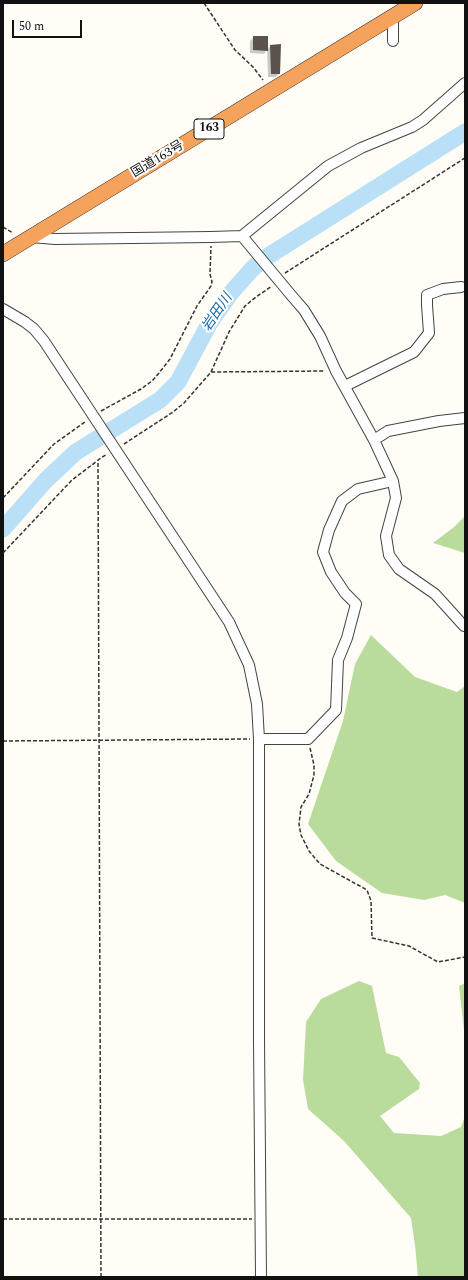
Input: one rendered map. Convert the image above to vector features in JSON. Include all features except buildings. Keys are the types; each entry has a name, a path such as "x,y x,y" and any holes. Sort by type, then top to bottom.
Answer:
{"highway":[{"name":"国道163号","path":"3,254 415,3"}],"street":[{"path":"393,16 393,41"},
{"path":"31,237 55,239 242,236 328,166 361,148 412,127 423,120 465,83"},
{"path":"242,236 281,279 304,310 320,336 336,371 374,440 393,481 396,498 386,536 389,555 399,569 436,594 464,626"},
{"path":"345,386 414,352 430,333 427,305 428,295 443,289 461,287"},
{"path":"3,310 25,322 44,340 229,622 249,665 257,704 259,739 261,1277"},
{"path":"374,440 388,431 439,421 465,418"},
{"path":"259,739 308,739 336,710 338,660 356,604 345,593 331,572 323,552 329,530 342,502 358,489 393,481"}],"path":[{"path":"204,3 235,50 253,67 271,91"},
{"path":"3,553 72,480 98,460 173,412 194,392 211,372 229,332 245,306 281,279 285,273 465,158"},
{"path":"3,498 54,444 93,415 109,408 141,389 160,374 170,359 197,306 211,286 211,237"},
{"path":"211,372 336,371"},
{"path":"98,460 101,1277"},
{"path":"3,741 259,739"},
{"path":"308,739 314,765 314,775 309,794 301,807 299,824 302,835 309,850 320,864 366,890 371,902 372,938 409,946 438,962 463,956 465,957"},
{"path":"3,1219 260,1219"}],"green space":[{"path":"465,516 465,553 433,543 454,527"},
{"path":"371,635 415,677 457,692 465,686 465,903 445,895 424,900 382,893 336,861 308,824 343,721 355,664"},
{"path":"359,981 372,986 386,1053 399,1057 420,1083 419,1089 380,1116 394,1133 441,1136 461,1127 465,1116 465,1277 418,1277 411,1218 344,1141 308,1109 303,1080 306,1022 321,999"},
{"path":"465,983 465,1039 459,986"}],"waterway":[{"name":"岩田川","path":"3,529 46,480 76,452 160,400 178,382 209,324 230,294 252,269 265,258 465,132"}]}
